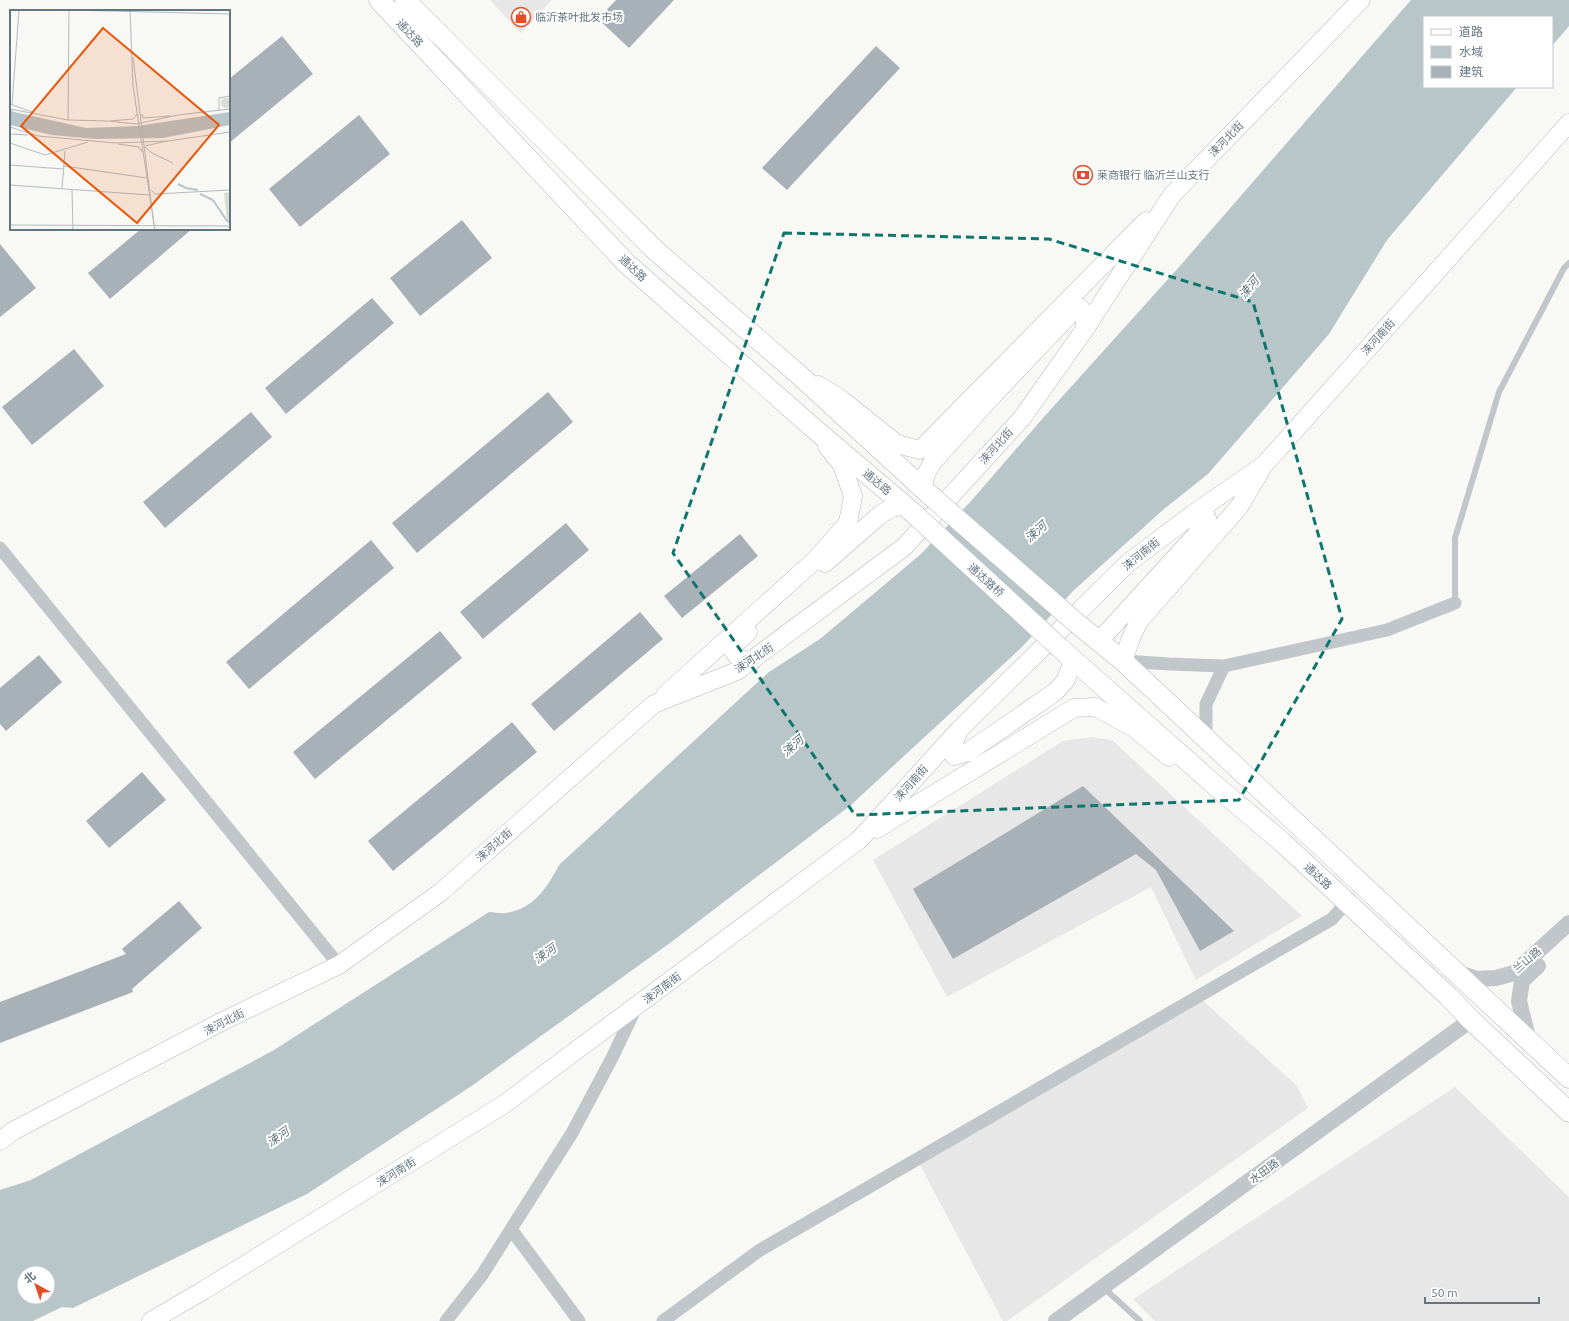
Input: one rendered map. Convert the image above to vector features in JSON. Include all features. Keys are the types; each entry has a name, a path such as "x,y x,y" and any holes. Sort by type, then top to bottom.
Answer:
{"main road":[{"name":"通达路","path":"379,0 626,262 812,426 908,508"},
{"name":"通达路","path":"406,0 655,250 798,374 926,492"},
{"name":"涑河北街","path":"4,1136 221,1022 339,965 441,892 654,704 737,671 904,547 1022,418 1085,329 1172,195 1361,0"},
{"name":"涑河南街","path":"151,1321 204,1290 503,1105 859,840 959,730 1128,563 1193,514 1264,465 1569,123"},
{"path":"798,374 842,400 898,444 920,450 1172,195"},
{"path":"1085,329 1085,314 1080,308 1072,311 932,463 926,474 926,492 1080,626 1124,661 1453,971 1528,1038 1569,1078"},
{"path":"654,704 814,561 848,523 853,496 842,465 812,426"},
{"path":"1124,661 1131,638 1139,621 1239,507 1264,465"},
{"path":"752,661 743,661 737,656 733,650 736,643 881,514 892,508 908,508"},
{"name":"通达路桥","path":"908,508 1067,654"},
{"path":"1099,640 1196,535 1207,518 1193,514"},
{"name":"通达路","path":"1067,654 1217,787 1282,842 1449,997 1471,1020 1569,1112"},
{"path":"959,730 951,749 954,756 968,752 1055,692 1065,681 1067,654"},
{"path":"859,840 1074,708 1095,707 1134,728 1189,774 1217,787"}],"street":[{"path":"0,548 339,965"},
{"path":"1124,661 1224,666 1387,630 1455,603"},
{"path":"1206,737 1206,704 1224,666"},
{"path":"663,1321 760,1250 1332,919 1347,902"},
{"name":"兰山路","path":"1453,971 1477,979 1496,978 1514,973 1569,923"},
{"name":"兰山路","path":"1528,1038 1519,1000 1522,981 1569,936"},
{"path":"446,1321 482,1276 572,1133 613,1056 636,1007"},
{"name":"水田路","path":"1056,1321 1471,1020"},
{"path":"511,1229 579,1321"}],"lane":[{"path":"1455,603 1455,538 1499,392 1564,268 1569,263"},
{"path":"1102,1287 1140,1321"}],"highlighted area":[{"path":"784,233 1049,239 1253,302 1342,619 1239,800 855,815 673,553"}],"shaded area":[{"name":"临沂茶叶批发市场","path":"490,0 552,0 521,33"},
{"path":"1091,737 1112,740 1302,916 1196,980 1151,887 947,997 873,860 1063,741"},
{"path":"1202,1000 1296,1085 1308,1108 1007,1321 1003,1321 920,1165"},
{"path":"1455,1087 1569,1197 1569,1321 1155,1321 1133,1299"}],"water":[{"name":"涑河","path":"1411,0 1569,0 1569,26 1553,45 1553,16 1423,16 1423,88 1516,88 1387,240 1329,334 1208,474 1164,509 1073,591 1022,647 851,805 674,940 473,1085 307,1194 73,1308 62,1307 33,1321 0,1321 0,1190 31,1180 274,1050 489,912 503,913 515,911 532,902 550,881 560,864 769,672 820,639 921,554 972,500 1043,418 1179,267"}],"building":[{"path":"616,0 674,0 629,48 598,19"},
{"path":"282,36 313,74 230,142 230,78"},
{"path":"876,46 900,68 787,190 762,168"},
{"path":"359,115 390,154 300,227 269,189"},
{"path":"462,220 492,258 420,316 390,278"},
{"path":"140,230 191,230 110,299 88,273"},
{"path":"0,244 36,288 0,317"},
{"path":"372,298 394,323 286,414 265,388"},
{"path":"74,349 104,386 32,445 2,407"},
{"path":"548,392 573,422 417,553 392,523"},
{"path":"251,412 272,437 165,528 143,502"},
{"path":"566,523 589,550 483,639 460,612"},
{"path":"740,534 758,556 682,618 664,596"},
{"path":"371,540 394,568 249,689 226,662"},
{"path":"640,612 663,639 554,731 531,704"},
{"path":"440,631 462,658 315,779 293,752"},
{"path":"39,655 62,682 6,731 0,724 0,688"},
{"path":"512,722 537,752 393,871 368,841"},
{"path":"142,772 166,800 109,848 86,821"},
{"path":"1083,786 1234,931 1200,951 1156,870 1136,854 953,959 913,889"},
{"path":"179,901 202,928 132,989 133,992 0,1043 0,1002 126,954 122,949"}],"place":[{"name":"临沂茶叶批发市场","path":"521,17"},
{"name":"莱商银行 临沂兰山支行","path":"1083,175"}]}
